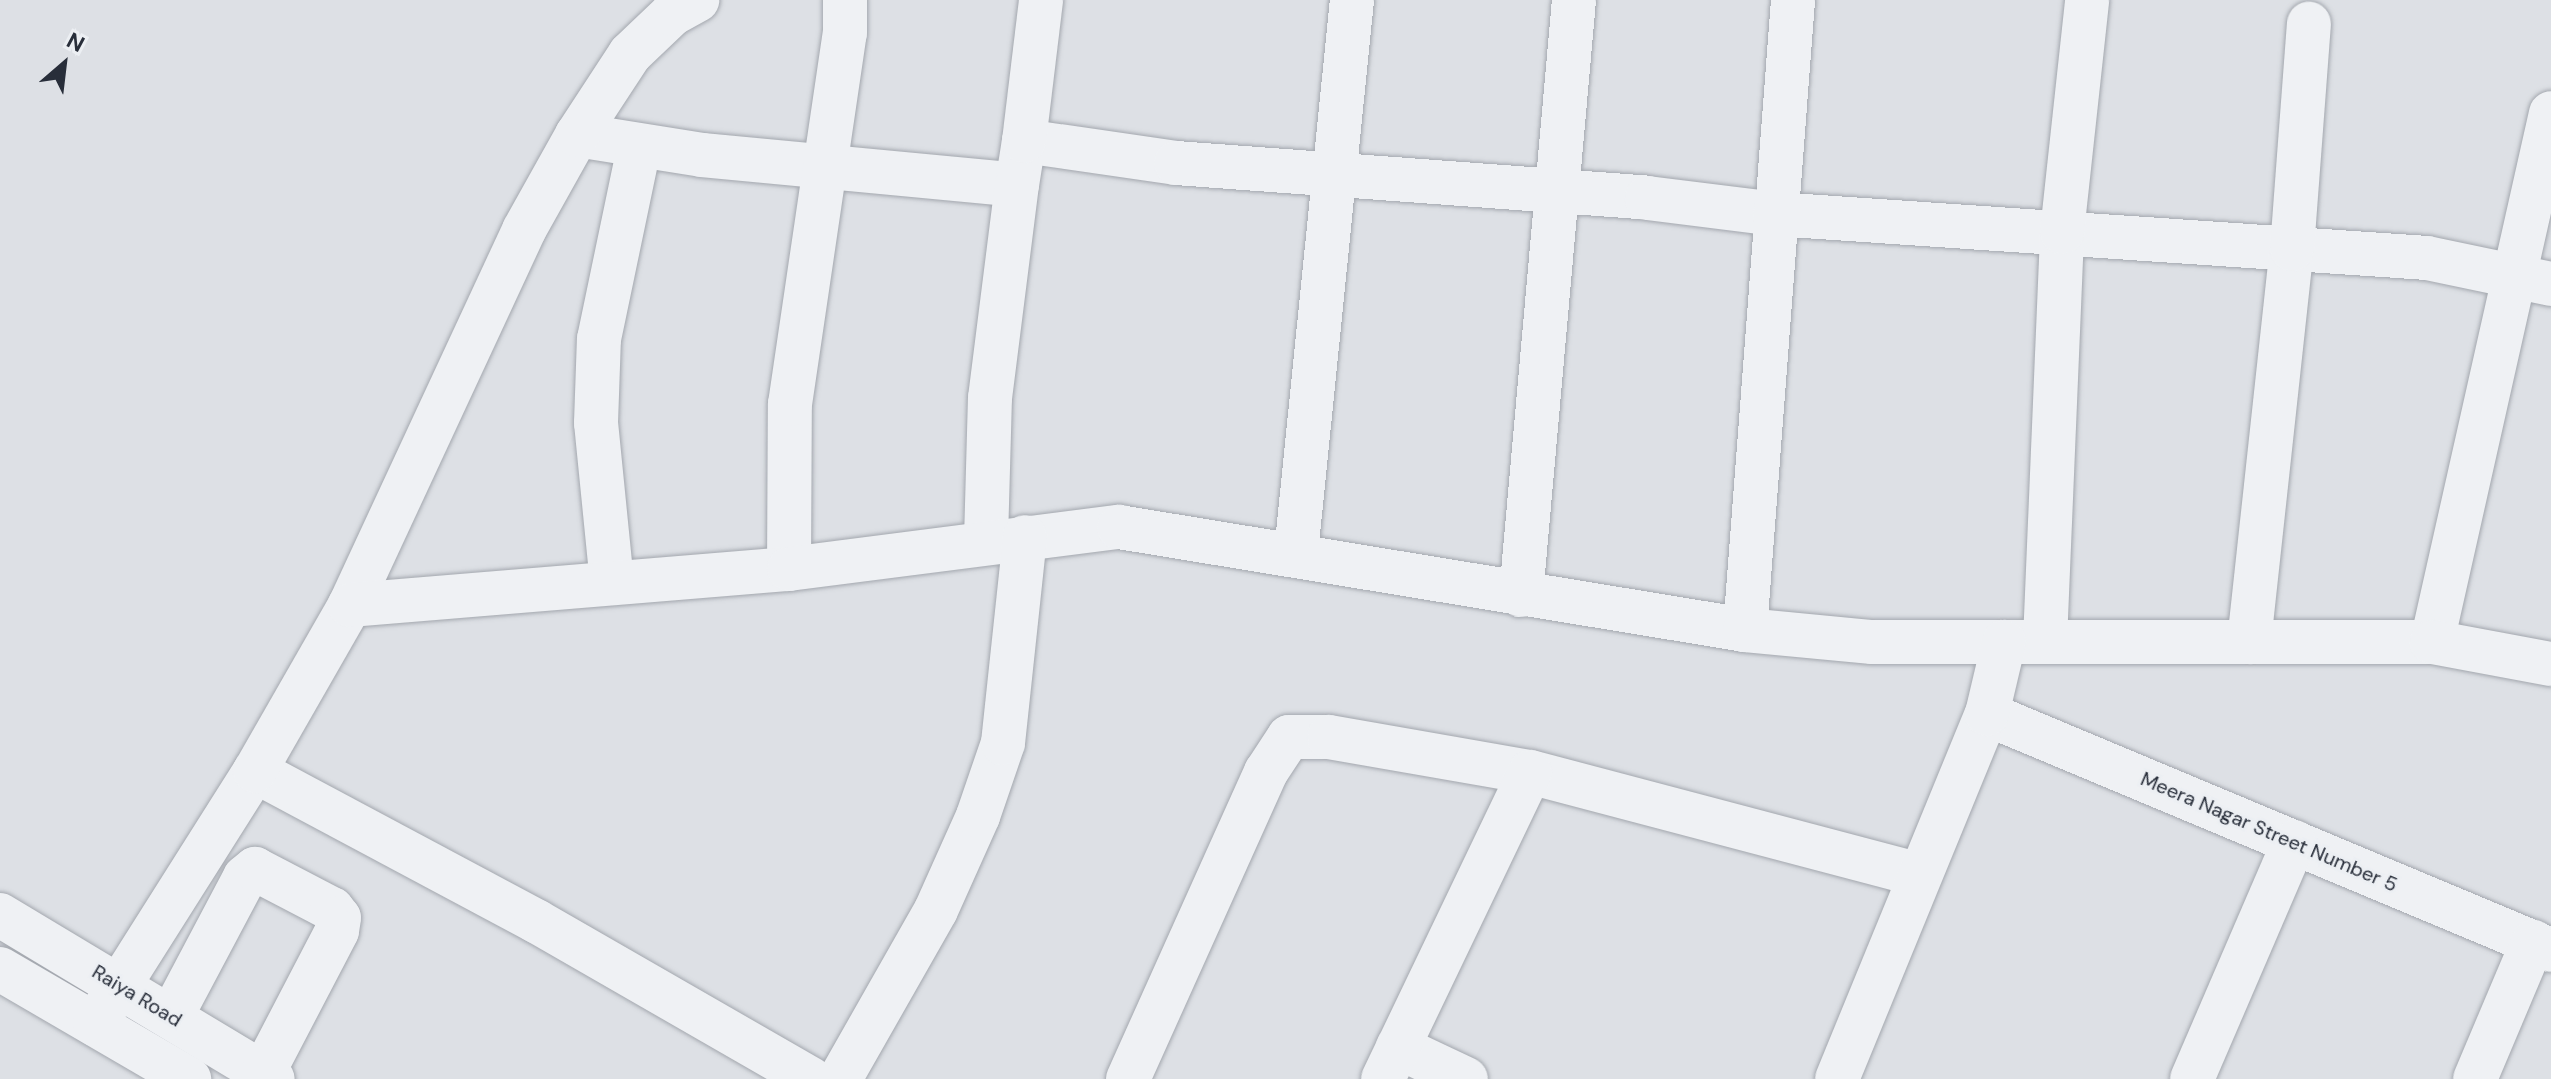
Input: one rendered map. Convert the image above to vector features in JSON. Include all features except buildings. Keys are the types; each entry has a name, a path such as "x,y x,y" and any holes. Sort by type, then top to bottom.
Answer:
{"street":[{"path":"95,1024 255,771 350,605 524,230 577,135 630,54 672,14 697,0"},
{"path":"789,569 790,404 822,168 845,33 845,0"},
{"path":"840,1079 936,910 978,816 1003,743 1006,539 990,398 1041,0"},
{"path":"1296,553 1352,0"},
{"path":"1521,595 1574,0"},
{"path":"1745,630 1793,0"},
{"path":"1837,1079 1987,714 2024,641 2087,0"},
{"path":"2249,642 2292,249 2309,24"},
{"path":"2432,642 2534,279 2551,113"},
{"path":"577,135 639,147 822,168 1017,185"},
{"path":"1024,141 1176,163 1555,191 1775,214 2427,258 2534,279"},
{"path":"612,583 596,423 599,339 639,147"},
{"path":"350,605 789,569 1119,527 1296,553 1521,595 1745,630 1872,642 2432,642 2551,664"},
{"name":"Meera Nagar Street Number 5","path":"1987,714 2542,946"},
{"path":"1128,1079 1266,772 1289,737 1329,737 1530,772 1919,875"},
{"path":"255,771 536,921 811,1079"},
{"path":"1466,1079 1391,1063 1530,772"},
{"path":"2192,1079 2294,842"},
{"path":"171,1017 245,877 255,869 332,909 339,918 337,931 268,1076"},
{"name":"Raiya Road","path":"0,915 268,1076"},
{"path":"2475,1079 2542,946"},
{"path":"0,969 189,1079"}]}
